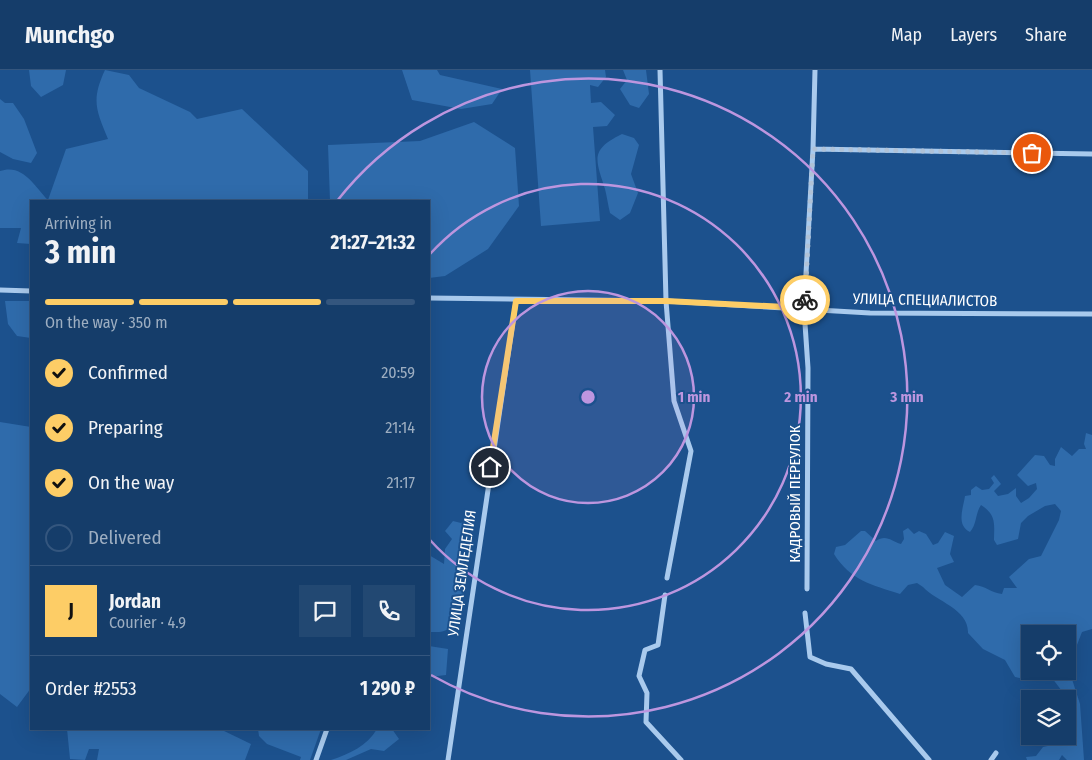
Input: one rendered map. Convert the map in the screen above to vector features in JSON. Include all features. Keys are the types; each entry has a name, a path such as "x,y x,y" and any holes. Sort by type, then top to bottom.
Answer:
{"street":[{"path":"660,70 666,301 674,401 691,452 667,578"},
{"name":"КАДРОВЫЙ ПЕРЕУЛОК","path":"807,588 808,368 804,308 813,149 815,70"},
{"path":"813,149 1092,154"},
{"path":"0,290 30,291"},
{"name":"УЛИЦА СПЕЦИАЛИСТОВ","path":"430,298 516,301 666,301 870,313 1092,314"},
{"name":"УЛИЦА ЗЕМЛЕДЕЛИЯ","path":"448,760 516,301"},
{"path":"665,595 658,645 645,650 639,676 647,693 646,722 682,760"},
{"path":"805,613 810,657 826,664 851,669 929,760"},
{"path":"316,760 327,730"},
{"path":"991,760 996,754"}],"shaded area":[{"path":"29,70 66,70 63,85 41,97 31,86"},
{"path":"105,70 129,75 139,88 190,112 197,119 242,109 308,171 308,200 48,200 66,149 108,139 100,120 97,105 98,89"},
{"path":"402,70 437,70 440,75 502,89 492,104 461,109 412,100"},
{"path":"530,70 605,70 606,77 598,87 590,85 591,103 601,102 615,115 607,126 593,127 600,221 541,226"},
{"path":"623,70 646,70 649,94 639,108 630,105 620,89 627,80"},
{"path":"0,99 5,103 13,103 24,119 37,153 31,163 13,159 0,152"},
{"path":"474,122 515,148 519,206 488,249 445,276 430,278 430,200 330,200 328,145 420,141"},
{"path":"622,134 634,138 639,145 631,174 638,193 630,213 620,220 610,213 599,170 598,157 604,145"},
{"path":"15,170 22,173 48,200 30,200 30,244 17,243 21,228 0,228 0,171"},
{"path":"5,301 30,301 30,338 17,336 8,324"},
{"path":"0,422 30,427 30,689 17,707 0,694"},
{"path":"1086,433 1092,435 1092,629 1082,632 1076,647 1076,625 1021,625 1021,678 1015,677 1005,660 983,649 968,633 967,625 958,612 917,583 908,585 900,594 871,584 847,570 834,554 836,547 845,545 861,531 865,531 876,541 886,538 901,544 904,539 903,531 908,528 914,534 919,531 926,534 933,545 938,543 945,532 954,536 950,554 954,562 937,568 945,585 962,597 975,585 1002,594 1004,588 1017,588 1009,577 1029,559 1041,556 1059,520 1061,511 1055,504 1045,506 1028,516 1021,523 1018,539 997,545 994,540 994,521 990,513 981,505 970,532 963,525 961,516 965,496 971,495 971,490 976,486 982,490 989,489 994,483 991,478 994,475 1001,484 994,491 998,496 1008,494 1016,488 1016,496 1021,503 1029,498 1037,489 1036,483 1028,486 1017,475 1035,455 1044,456 1050,465 1055,466 1055,459 1061,447 1072,456 1079,449 1086,449 1084,444"},
{"path":"470,518 464,593 460,608 456,620 451,627 440,632 430,632 430,556 444,564 445,549 452,539 445,531 453,521 461,523"},
{"path":"430,646 448,649 446,675 430,677"},
{"path":"1054,680 1072,680 1076,690 1061,690"},
{"path":"1076,692 1080,704 1084,760 1067,760 1062,755 1059,760 1027,760 1026,757 1036,756 1043,747 1076,745"},
{"path":"67,730 222,730 251,744 245,760 97,760 99,749 89,749 85,760 70,759"},
{"path":"258,730 321,730 310,760 300,760 301,757 267,744 259,736"},
{"path":"376,730 393,730 399,739 384,751 371,749 346,760 331,760 357,749"}],"way so far":[{"path":"805,300 813,149 1032,153"}],"route":[{"path":"490,467 516,301 666,301 804,308 805,300"}]}
